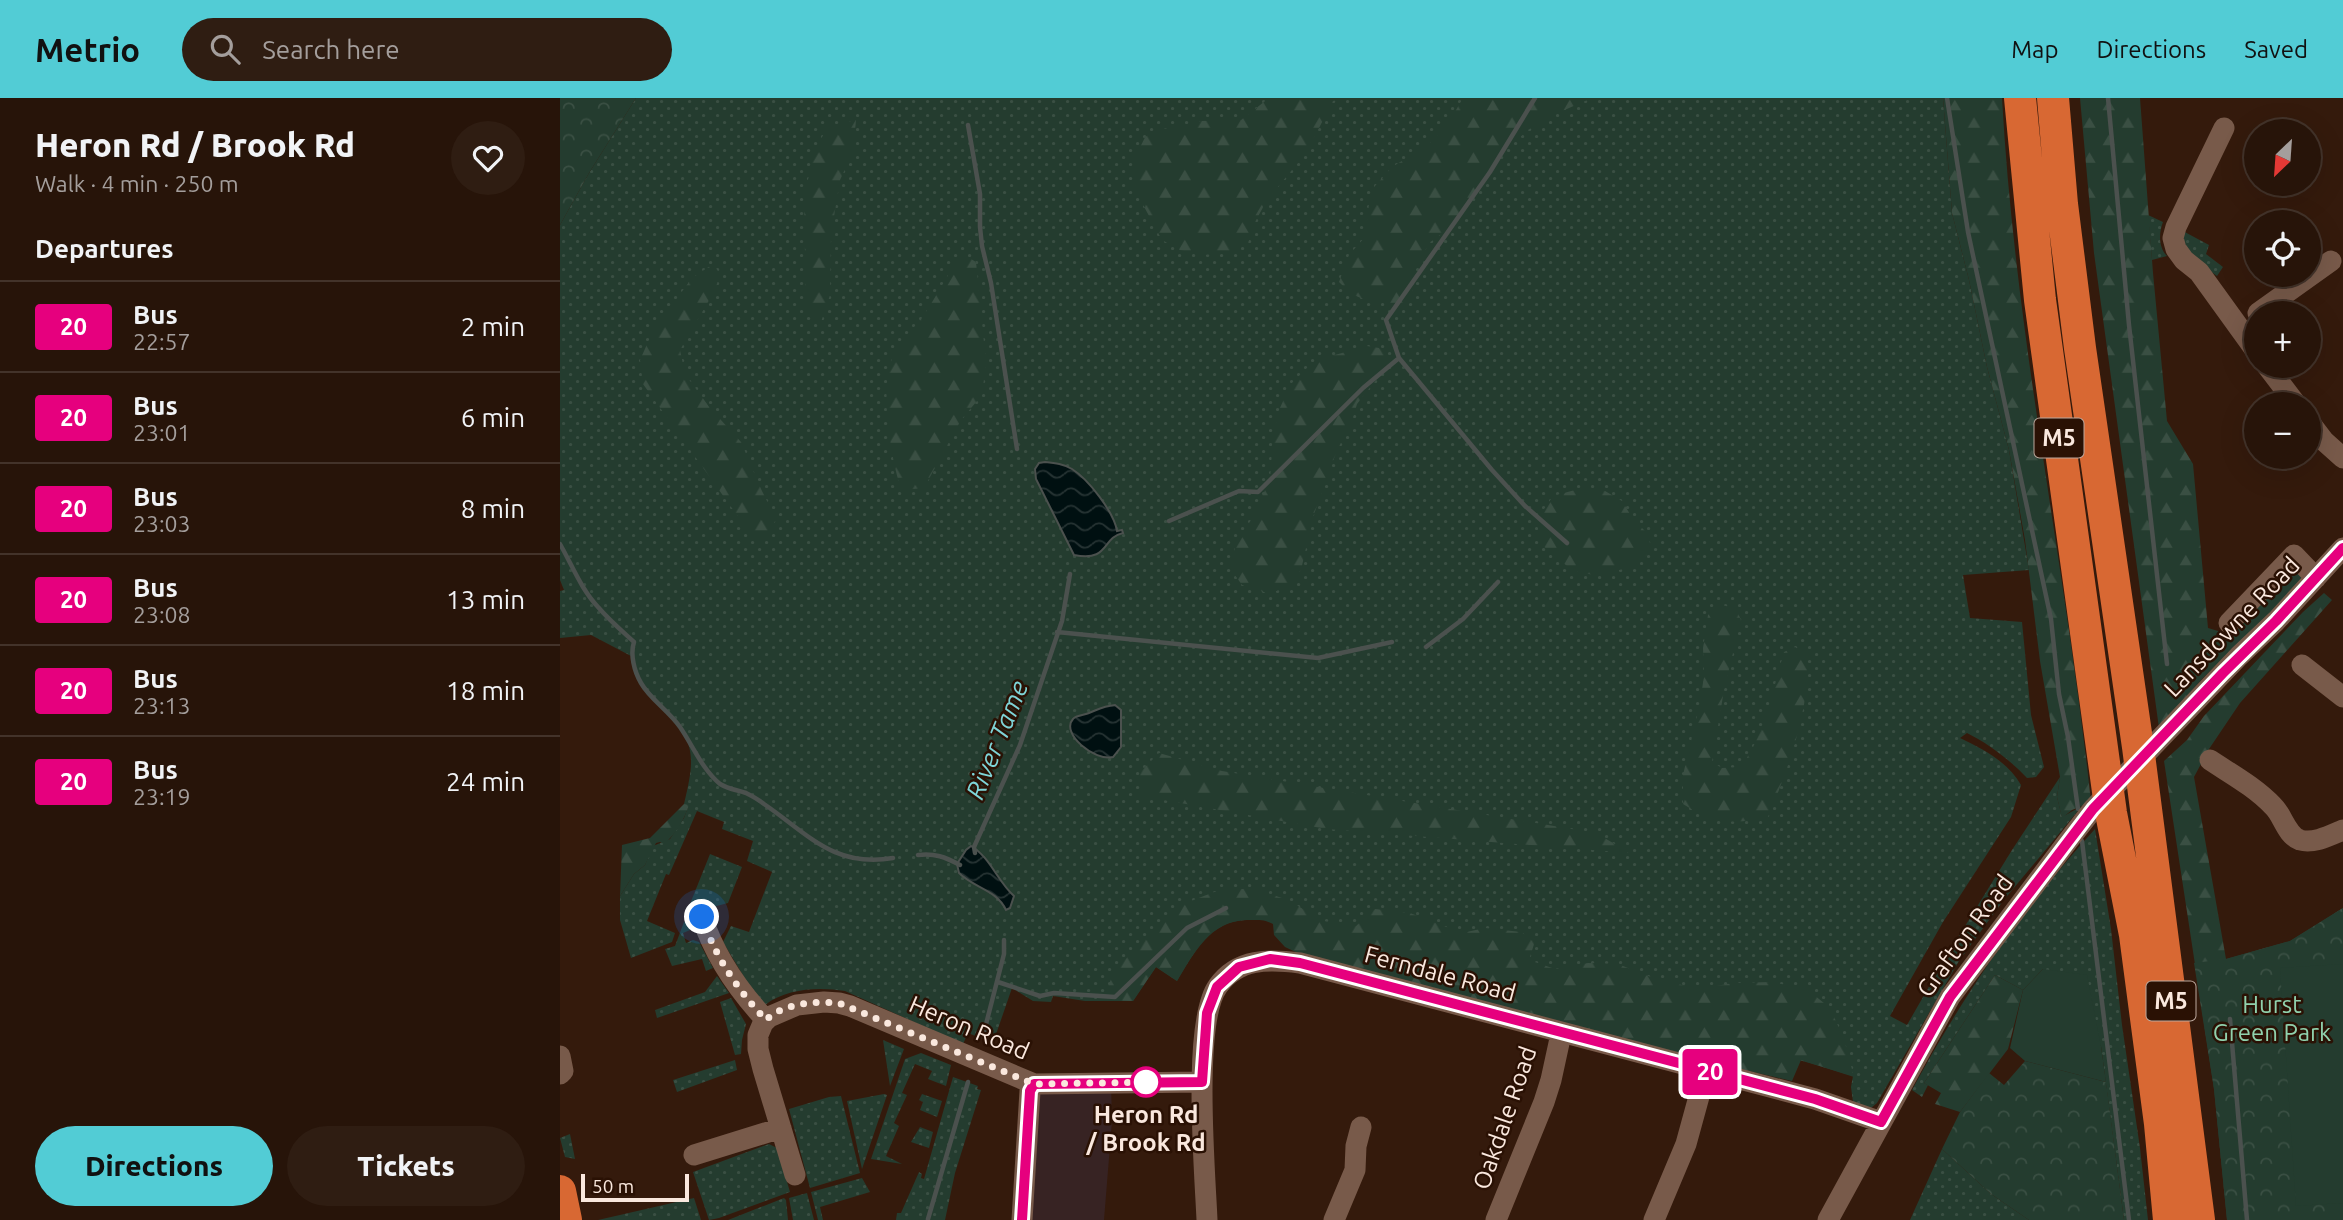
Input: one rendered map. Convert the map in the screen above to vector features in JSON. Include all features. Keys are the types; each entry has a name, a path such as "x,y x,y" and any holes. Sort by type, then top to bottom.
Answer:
{"highway":[{"name":"M5","path":"2020,98 2040,300 2111,813 2135,935 2160,1124 2169,1220"},
{"name":"M5","path":"2053,98 2062,204 2078,335 2148,744 2142,782 2199,1220"},
{"path":"560,1191 566,1220"}],"street":[{"path":"2224,128 2173,239 2184,260 2199,272 2244,336"},
{"path":"2275,301 2331,261"},
{"path":"2238,328 2244,324"},
{"path":"2276,378 2287,392"},
{"path":"2321,437 2343,458"},
{"name":"Lansdowne Road","path":"2148,744 2343,548"},
{"path":"2229,623 2294,555 2316,578"},
{"path":"2302,665 2343,697"},
{"name":"Grafton Road","path":"1828,1220 1950,997 2093,809 2148,744"},
{"path":"2210,760 2255,790 2274,807 2289,831 2299,840 2312,841 2343,830"},
{"path":"701,927 735,985 766,1020 758,1035 758,1049 795,1175"},
{"name":"Ferndale Road","path":"1207,1220 1202,1082 1207,1013 1217,987 1239,967 1270,959 1300,963 1815,1099 1881,1122"},
{"name":"Heron Road","path":"766,1020 781,1010 797,1005 839,1003 1034,1084 1202,1082"},
{"name":"Oakdale Road","path":"1496,1220 1544,1102 1562,1034"},
{"path":"560,1056 563,1071 560,1074"},
{"path":"1654,1220 1685,1144 1706,1071"},
{"path":"1023,1220 1030,1091 1034,1084"},
{"path":"1335,1220 1353,1178 1361,1127"},
{"path":"694,1154 781,1128"}],"shaded area":[{"path":"1111,1083 1112,1121 1104,1220 1022,1220 1031,1090"}],"green space":[{"path":"560,98 636,98 560,225"},
{"path":"636,98 1943,98 1952,213 2009,450 2029,570 1963,575 1970,618 2022,622 2031,715 2044,767 2036,777 2027,778 1983,742 1967,733 1960,738 2002,763 2021,785 2011,817 1943,922 1890,1016 1907,1025 2012,850 2060,777 2057,797 2062,817 2082,806 2003,901 1959,961 1877,1103 1871,1108 1853,1102 1853,1076 1270,919 1237,921 1217,929 1194,953 1177,981 1156,967 1133,1001 1085,1001 1053,996 1051,1002 1033,1001 1012,988 993,1043 968,1033 963,1044 845,991 804,990 783,995 765,1005 747,982 723,942 731,926 749,932 772,872 747,861 753,841 722,829 724,822 697,811 669,875 666,874 647,921 675,933 672,942 631,958 620,920 620,896 634,874 645,865 653,846 670,839 684,818 688,807 684,804 690,774 690,751 687,740 673,718 641,685 631,656 591,635 560,638 560,591 564,590 560,580 560,225"},
{"path":"1269,98 1343,98 1333,101 1306,153 1267,200 1248,243 1225,253 1201,255 1180,250 1162,240 1141,201 1134,181 1135,158 1145,137 1161,129 1201,121 1241,120"},
{"path":"1463,98 1592,98 1553,115 1528,130 1502,153 1486,174 1467,210 1451,227 1429,243 1416,269 1412,292 1403,304 1361,298 1339,282 1349,255 1365,237 1369,204 1375,186 1392,167 1428,145 1448,124"},
{"path":"1943,98 2002,98 2029,363 2081,714 2091,802 2072,810 2062,818 2057,797 2060,777 2009,450 1952,213"},
{"path":"2080,98 2140,98 2167,421 2193,464 2208,628 2228,634 2293,566 2306,578 2202,679 2159,728 2094,253"},
{"path":"856,120 853,152 840,180 831,235 830,295 821,322 806,312 804,198 814,152 828,126"},
{"path":"2148,215 2163,222 2160,239 2167,256 2152,260"},
{"path":"2181,230 2209,245 2206,254 2223,267 2217,276 2186,254"},
{"path":"961,253 976,262 986,363 982,395 961,420 924,488 901,490 887,418 891,362 897,347 922,318"},
{"path":"713,264 720,274 715,290 680,350 685,374 710,408 741,442 776,519 768,536 757,543 643,384 640,360 653,331 692,278"},
{"path":"1367,346 1379,348 1387,354 1384,370 1357,404 1351,424 1337,450 1313,517 1301,570 1289,585 1270,594 1242,585 1230,568 1236,543 1251,520 1270,480 1273,436 1279,410 1291,384 1309,366 1324,358"},
{"path":"1575,490 1605,491 1622,501 1633,519 1647,533 1652,550 1636,565 1599,576 1573,571 1543,546 1536,521 1553,496"},
{"path":"2324,593 2332,600 2240,703 2194,777 2226,959 2290,941 2343,908 2227,1220 2214,1089 2164,761 2187,740 2204,716"},
{"path":"1719,604 1736,609 1741,620 1724,690 1712,762 1722,768 1741,767 1750,754 1767,711 1784,652 1795,647 1806,654 1806,693 1797,737 1768,817 1756,820 1714,819 1683,804 1683,775 1704,676 1703,648 1708,615"},
{"path":"1159,753 1222,771 1596,833 1630,853 1327,829 1141,796 1140,772"},
{"path":"684,804 689,805 676,831 664,844 656,843 645,865 634,874 620,896 622,845 650,838"},
{"path":"2095,829 2111,929 2148,1220 2124,1220 2101,1046 2043,969 2023,990 1995,975 1924,1083 1928,1085 1922,1097 1912,1090 1973,986 2043,890"},
{"path":"710,854 742,867 728,903 686,914"},
{"path":"1252,888 1288,900 1323,921 1356,926 1375,909 1410,913 1462,933 1485,928 1521,932 1535,941 1529,960 1555,969 1588,963 1618,964 1648,976 1697,989 1734,983 1772,982 1808,990 1830,1008 1844,1039 1854,1077 1801,1060 1792,1081 1579,1031 1302,955 1285,947 1274,935 1273,924 1261,920 1234,922 1213,932 1204,940 1177,981 1156,967 1133,1001 1103,1000 1113,974 1139,943 1181,905 1214,892"},
{"name":"Hurst Green Park","path":"2343,908 2343,1220 2227,1220 2214,1089 2194,963 2226,959 2290,941"},
{"path":"694,919 690,930 683,933 686,943 693,940 699,942 713,968 706,971 702,959 672,966 665,949 675,946 684,922"},
{"path":"2343,964 2343,1203 2296,1206 2280,968"},
{"path":"2043,969 2087,975 2106,1082 2025,1061 2010,1048 2023,990"},
{"path":"1995,975 2023,990 2008,1049 1960,1112 1935,1104 1941,1093 1924,1083"},
{"path":"717,976 729,993 657,1018 655,1010 705,992"},
{"path":"731,998 746,1024 741,1054 735,1055 720,1002"},
{"path":"883,1040 904,1049 890,1086"},
{"path":"921,1053 951,1065 946,1086 928,1079 932,1071 915,1064 902,1093 907,1095 894,1123 899,1126 886,1156 902,1164 871,1159 905,1059"},
{"path":"735,1060 737,1070 677,1092 673,1080"},
{"path":"2025,1061 2106,1082 2124,1220 2029,1220 1991,1194 1942,1149 1960,1112 1989,1073 2004,1085"},
{"path":"953,1077 978,1086 977,1089 981,1090 955,1173 945,1220 896,1220 897,1213 901,1213 919,1172 924,1179"},
{"path":"922,1094 942,1101 937,1117 920,1110 923,1102 919,1100"},
{"path":"887,1095 862,1169 847,1101"},
{"path":"841,1096 860,1173 810,1188 789,1109"},
{"path":"920,1127 933,1132 929,1148 911,1142"},
{"path":"570,1134 575,1159 565,1157 560,1138"},
{"path":"769,1144 777,1148 790,1192 709,1220 693,1172"},
{"path":"1942,1149 1991,1194 2029,1220 1910,1220"},
{"path":"862,1178 870,1192 820,1207 823,1220 818,1220 811,1192"},
{"path":"807,1193 814,1220 793,1220 789,1198"},
{"path":"694,1198 701,1220 598,1220"},
{"path":"784,1198 788,1220 728,1220"}],"water":[{"path":"1039,463 1066,466 1078,474 1106,506 1117,531 1122,530 1123,533 1111,540 1100,552 1086,556 1074,555 1036,479 1035,469"},
{"path":"1115,705 1121,710 1121,747 1113,757 1097,755 1081,745 1071,732 1070,725 1076,717"},
{"path":"971,846 984,857 1014,896 1010,908 1006,910 991,893 959,873 957,864"}],"waterway":[{"path":"1169,521 1239,491 1258,492 1363,388 1399,358 1386,320 1490,172 1535,98"},
{"path":"1947,98 1968,232 2051,619 2059,694 2078,809"},
{"path":"2108,98 2129,325 2167,664"},
{"name":"River Tame","path":"968,125 980,194 982,246 991,283 1017,449"},
{"path":"1399,358 1492,470 1525,506 1567,543"},
{"path":"560,544 592,600 634,642 633,662 645,689 676,721 703,764 720,784 755,798 809,837 838,853 872,860 893,858"},
{"name":"River Tame","path":"975,853 974,847 1020,745 1062,621 1070,574"},
{"path":"1426,647 1463,619 1498,582"},
{"path":"1057,632 1318,658 1392,642"},
{"path":"2082,841 2129,1220"},
{"path":"918,855 940,856 960,865"},
{"path":"998,982 1040,996 1054,993 1115,997 1187,928 1226,908"},
{"name":"River Tame","path":"983,1036 1004,954 1004,940"},
{"path":"2230,1019 2247,1220"},
{"name":"River Tame","path":"928,1219 968,1082"}],"bus line":[{"name":"20","path":"1022,1220 1030,1091 1034,1084 1202,1082 1207,1013 1217,987 1239,967 1270,959 1300,963 1815,1099 1881,1122 1950,997 2093,809 2239,656 2276,621 2343,548"}],"place":[{"name":"Heron Rd / Brook Rd","path":"1146,1082"}],"route":[{"path":"702,917 735,985 766,1020 781,1010 797,1005 839,1003 1034,1084 1156,1082 1146,1082"}]}
